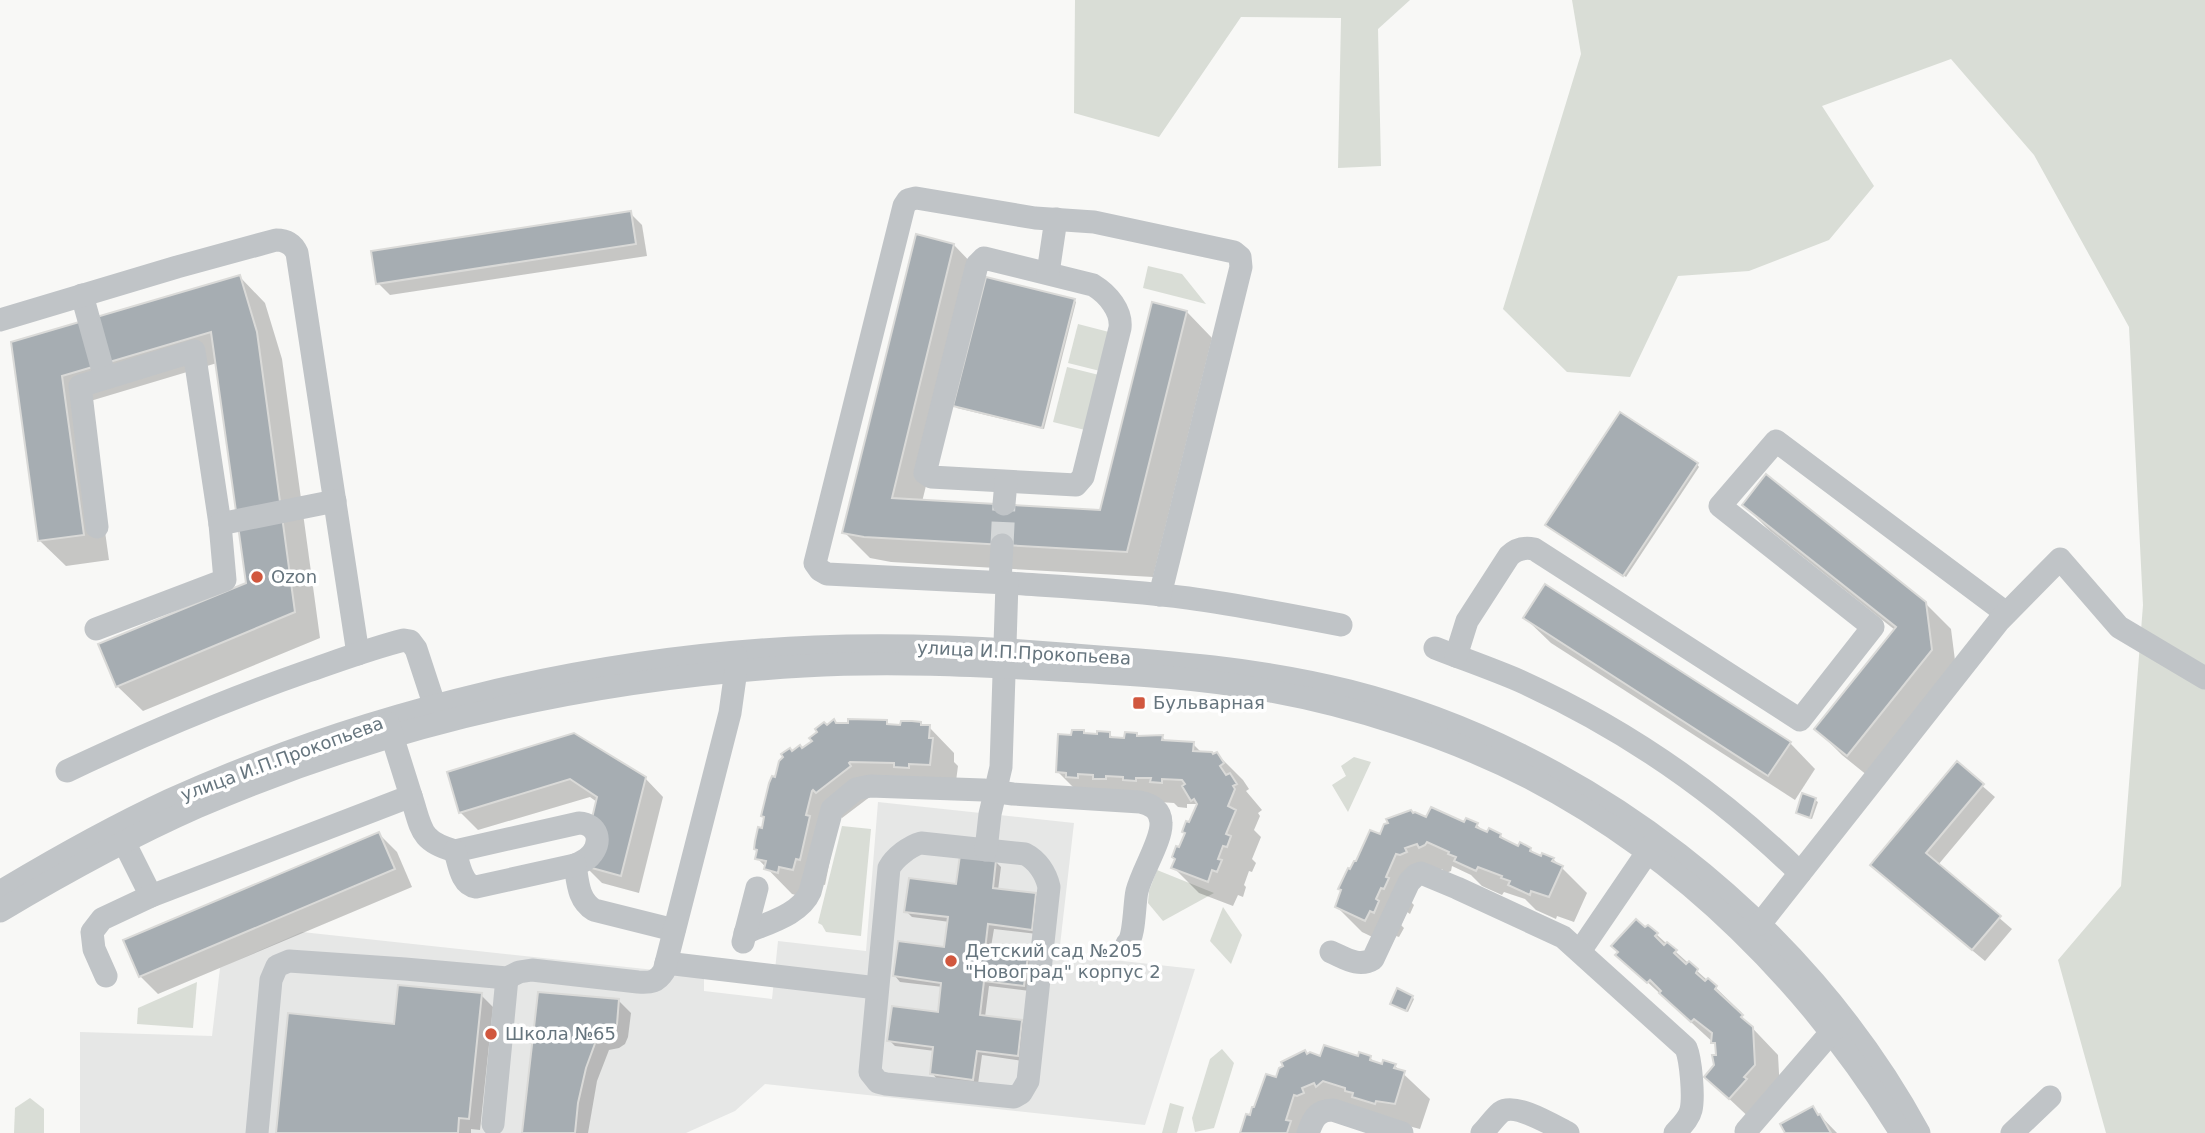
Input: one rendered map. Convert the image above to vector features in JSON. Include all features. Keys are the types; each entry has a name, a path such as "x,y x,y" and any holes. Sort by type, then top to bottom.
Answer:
{"street":[{"path":"1160,594 1242,262 1238,254 1094,222 1027,217 911,198 905,202 815,559 818,568 827,574 1160,594 1341,625"},
{"path":"1048,273 1056,219"},
{"path":"0,320 276,240 292,245 297,253 358,654"},
{"path":"988,259 1048,273 1097,287 1118,312 1121,328 1082,481 1071,485 1005,493 928,477 925,470 979,261 988,259"},
{"path":"82,295 105,378"},
{"path":"96,629 225,580 220,524 194,351 80,386 97,527"},
{"path":"1800,873 1710,793 1636,743 1558,699 1518,680 1445,652 1508,556 1518,549 1528,548 1545,556 1800,720 1873,627 1720,506 1776,441 2006,613"},
{"path":"220,524 335,501"},
{"path":"986,850 990,814 1001,767 1006,658 1002,545"},
{"path":"1760,924 2006,613 2060,559 2119,627 2205,678"},
{"path":"66,771 195,713 283,680 404,640 410,641 416,649 437,714"},
{"name":"улица И.П.Прокопьева","path":"0,892 120,835 290,771 390,729 437,714 530,701 736,662 809,666 1006,658 1205,681 1257,688 1348,708 1430,736 1527,777 1589,813 1689,862 1760,924 1800,965 1900,1133"},
{"path":"257,1133 271,980 277,966 289,961 508,978 519,972 532,970 651,983 659,979 666,963 730,713 736,662"},
{"path":"390,729 425,836 438,846 455,852 579,823 588,823 594,827 596,834 596,848 589,857 575,865 476,887 465,882 455,852"},
{"path":"757,888 743,940 805,902 811,891 830,812 837,803 856,789 870,786 996,792 1148,803 1158,812 1160,830 1140,880 1131,939 1127,944"},
{"path":"106,976 94,949 92,932 102,919 151,896 411,796"},
{"path":"120,835 151,896"},
{"path":"921,843 986,850 1025,854 1034,859 1048,879 1028,1081 1021,1093 1014,1097 878,1082 870,1072 869,1065 892,863 913,845 921,843"},
{"path":"1580,951 1652,845"},
{"name":"улица И.П.Прокопьева","path":"1652,845 1790,981 1874,1058 1919,1133"},
{"name":"улица И.П.Прокопьева","path":"0,911 92,850"},
{"path":"575,865 581,897 586,905 674,929"},
{"path":"1331,951 1357,963 1367,963 1373,959 1409,882 1420,873 1550,929 1580,951 1686,1048 1692,1106 1689,1117 1675,1133"},
{"path":"666,963 877,988"},
{"path":"493,1124 508,978"},
{"path":"1748,1133 1746,1131 1838,1026"},
{"path":"2012,1133 2050,1097"},
{"path":"1482,1133 1501,1112 1511,1109 1568,1133"},
{"path":"1308,1133 1318,1113 1333,1110 1402,1133"}],"shaded area":[{"path":"1075,0 1410,0 1378,29 1381,166 1338,168 1341,18 1241,17 1159,137 1074,113"},
{"path":"1572,0 2205,0 2205,1133 2106,1133 2058,960 2121,886 2143,605 2129,327 2034,155 1951,59 1822,106 1874,186 1829,240 1749,271 1678,276 1630,377 1567,372 1503,309 1581,54"},
{"path":"1148,266 1182,274 1206,304 1143,288"},
{"path":"1078,324 1109,332 1100,371 1068,363"},
{"path":"1067,367 1099,375 1085,430 1053,422"},
{"path":"1354,757 1371,762 1348,812 1332,785 1346,776 1341,766"},
{"path":"878,802 1074,823 1059,954 1195,969 1145,1125 765,1084 735,1111 686,1133 80,1133 80,1032 212,1036 220,968 302,932 664,971 704,977 704,991 772,999 778,941 866,951"},
{"path":"842,826 871,829 861,936 826,932 818,923"},
{"path":"1157,870 1214,893 1163,921 1148,903 1149,891"},
{"path":"1223,907 1242,935 1231,964 1210,941"},
{"path":"197,982 193,1028 137,1024 138,1008"},
{"path":"1222,1049 1234,1063 1214,1128 1195,1132 1192,1118 1210,1059"},
{"path":"30,1098 44,1109 44,1133 14,1133 15,1108"},
{"path":"1170,1103 1184,1107 1177,1133 1162,1133"}],"building":[{"path":"631,211 636,244 376,284 371,251"},
{"path":"916,234 954,244 892,498 1100,510 1152,302 1187,311 1127,552 864,537 842,533"},
{"path":"240,275 257,332 295,612 116,687 98,644 246,583 211,332 62,376 84,535 38,541 11,342"},
{"path":"986,277 1075,299 1042,428 953,406"},
{"path":"1620,412 1698,463 1623,576 1545,525"},
{"path":"1766,474 1926,602 1932,650 1847,756 1814,729 1896,627 1742,505"},
{"path":"1545,584 1791,742 1768,776 1523,618"},
{"path":"834,719 836,723 848,723 848,719 887,720 887,724 900,725 901,721 912,721 930,725 929,738 933,738 930,765 909,764 909,768 894,767 894,763 850,762 851,766 816,793 812,791 806,815 810,816 800,860 796,859 793,870 779,867 778,873 764,869 766,861 755,859 755,841 758,827 762,828 764,817 761,816 769,783 772,776 775,777 779,761 783,757 781,754 800,745 802,748 812,741 809,738 817,732 815,729"},
{"path":"1072,730 1097,734 1097,731 1110,732 1110,737 1124,738 1125,732 1137,733 1137,736 1163,735 1162,740 1194,742 1193,751 1213,754 1217,752 1224,763 1220,766 1226,775 1230,773 1237,784 1233,786 1235,789 1228,806 1236,810 1226,834 1231,836 1227,847 1223,846 1218,859 1222,860 1217,872 1212,870 1208,882 1171,868 1176,846 1179,847 1185,833 1182,832 1186,821 1189,822 1197,804 1194,799 1191,801 1182,786 1185,784 1182,780 1162,779 1162,783 1150,782 1151,778 1136,778 1136,781 1106,776 1106,779 1093,779 1093,775 1078,774 1078,778 1066,777 1066,773 1056,772 1058,734 1071,735"},
{"path":"574,733 646,777 621,876 581,865 597,797 570,779 459,813 447,772"},
{"path":"1957,761 1984,784 1926,853 2001,916 1972,950 1870,865"},
{"path":"1802,793 1816,798 1810,818 1796,813"},
{"path":"1431,807 1464,822 1466,818 1478,823 1476,827 1487,832 1489,828 1518,846 1520,842 1531,848 1530,851 1554,858 1552,861 1563,866 1549,897 1531,891 1530,895 1508,885 1510,881 1501,878 1502,876 1478,867 1476,871 1454,861 1456,857 1448,854 1449,852 1427,842 1419,848 1417,844 1405,848 1407,852 1396,854 1386,877 1389,878 1376,899 1379,901 1374,913 1370,911 1365,921 1335,907 1341,890 1338,889 1348,868 1356,861 1370,830 1380,834 1384,824 1388,823 1386,819 1411,810 1426,817"},
{"path":"379,832 395,869 139,977 123,940"},
{"path":"960,855 996,860 993,888 1036,893 1032,930 988,924 985,950 1028,956 1024,986 984,981 980,1015 1022,1020 1018,1056 977,1051 973,1080 930,1074 933,1047 887,1041 892,1006 938,1012 941,983 893,976 898,941 944,947 948,917 904,912 909,878 956,884"},
{"path":"1636,919 1658,933 1655,936 1664,945 1667,942 1677,950 1674,953 1686,964 1689,961 1698,969 1696,973 1705,981 1708,978 1717,986 1715,989 1753,1027 1755,1065 1744,1077 1747,1079 1729,1099 1704,1077 1714,1065 1712,1055 1716,1055 1715,1043 1711,1043 1712,1033 1694,1019 1691,1022 1659,993 1661,991 1650,980 1647,983 1615,955 1618,952 1611,946"},
{"path":"398,985 482,993 469,1119 459,1118 458,1133 276,1133 288,1013 394,1024"},
{"path":"1397,988 1413,996 1406,1011 1390,1004"},
{"path":"538,992 619,999 614,1032 597,1038 586,1068 575,1133 522,1133"},
{"path":"1324,1045 1358,1056 1359,1052 1371,1056 1370,1060 1382,1064 1383,1060 1396,1064 1394,1068 1405,1071 1395,1104 1376,1101 1375,1104 1352,1097 1353,1093 1345,1091 1345,1088 1323,1081 1316,1087 1314,1083 1302,1088 1304,1093 1294,1095 1286,1120 1291,1121 1287,1133 1240,1133 1246,1114 1250,1115 1254,1107 1266,1074 1276,1077 1279,1068 1283,1066 1281,1062 1305,1050 1307,1054 1310,1052 1320,1056"},
{"path":"1813,1106 1831,1133 1785,1133 1780,1124"}],"tunnel":[{"path":"1002,545 1004,504"}],"place":[{"name":"Ozon","path":"257,577"},
{"name":"Бульварная","path":"1139,703"},
{"name":"Детский сад №205 \"Новоград\" корпус 2","path":"951,961"},
{"name":"Школа №65","path":"491,1034"}]}
